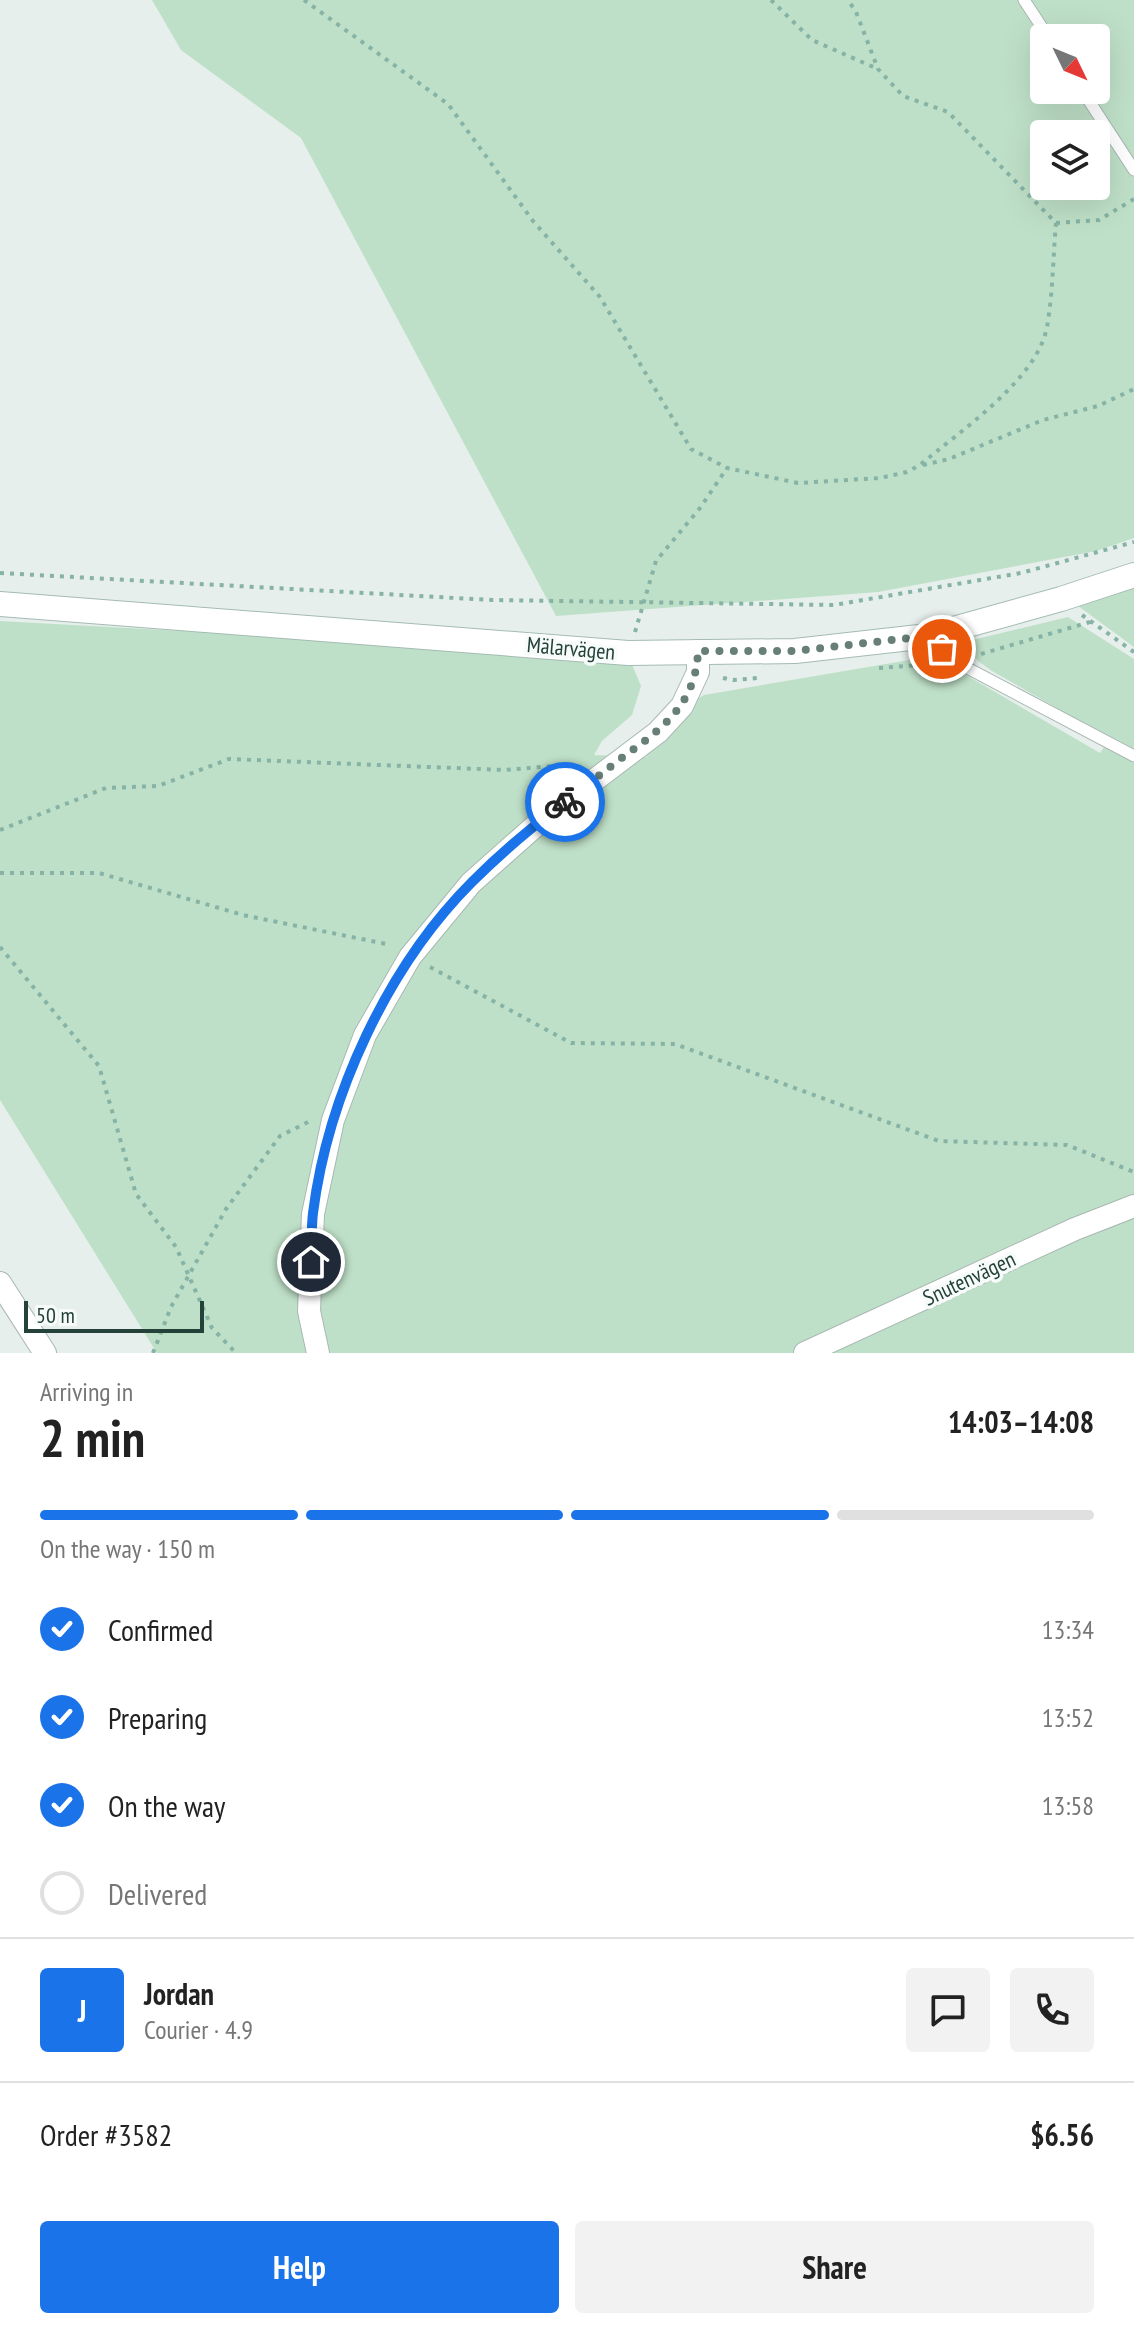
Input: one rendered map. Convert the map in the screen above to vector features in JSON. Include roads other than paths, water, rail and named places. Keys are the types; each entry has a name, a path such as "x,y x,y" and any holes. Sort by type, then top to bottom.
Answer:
{"street":[{"name":"Mälarvägen","path":"0,604 628,653 795,651 928,636 1134,575"},
{"path":"318,1353 309,1311 313,1214 333,1120 365,1035 410,957 471,883 543,819 658,732 682,706 698,672 698,651"},
{"name":"Snutenvägen","path":"805,1353 1075,1229 1134,1206"},
{"path":"0,1283 45,1353"}],"lane":[{"path":"1024,0 1040,24"},
{"path":"1091,104 1134,170"},
{"path":"1106,585 1134,559"},
{"path":"928,636 956,662 1134,756"}]}
